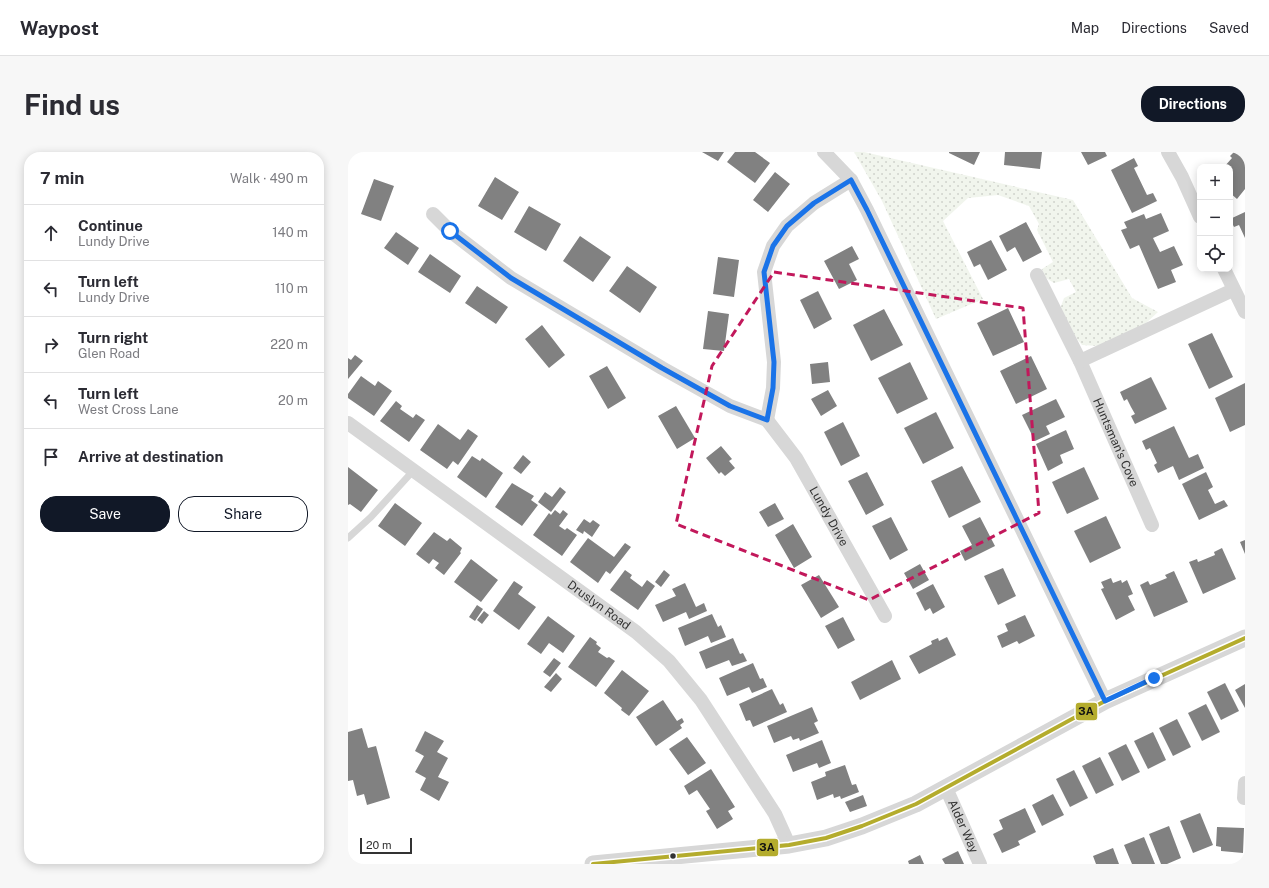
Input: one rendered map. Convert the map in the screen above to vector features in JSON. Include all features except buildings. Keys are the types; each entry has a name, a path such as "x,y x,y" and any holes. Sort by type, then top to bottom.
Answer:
{"street":[{"path":"824,152 851,180 867,210 1105,701"},
{"path":"1169,152 1197,210"},
{"path":"433,214 450,231 511,278 730,406 767,420 773,388 774,362 764,272 773,246 787,226 814,203 851,180"},
{"path":"1225,272 1245,312"},
{"name":"Huntsman's Cove","path":"1037,275 1080,361 1152,525"},
{"path":"1080,361 1233,290"},
{"name":"Lundy Drive","path":"767,420 796,458 885,616"},
{"name":"Druslyn Road","path":"348,423 636,632 669,661 701,700 775,814 789,845"},
{"path":"593,864 789,845 826,838 862,826 916,804 1105,701 1245,638"},
{"path":"1244,798 1245,783"},
{"name":"Alder Way","path":"946,788 980,864"}],"lane":[{"path":"348,538 413,471"}],"highlighted area":[{"path":"774,272 1023,308 1039,513 869,600 676,524 712,366"}],"shaded area":[{"path":"854,152 864,152 1073,200 1132,298 1158,312 1145,324 1099,346 1082,345 1060,309 1064,298 1076,292 1069,279 1054,283 1046,278 1042,269 1053,262 1037,230 1039,224 1029,206 998,195 968,198 943,221 983,299 936,319 882,201"}],"transit line":[{"name":"3A","path":"593,864 789,845 826,838 862,826 916,804 1105,701 1245,638"}],"route":[{"path":"450,231 511,278 662,368 730,406 767,420 773,388 774,362 764,272 773,246 787,226 814,203 851,180 867,210 1105,701 1154,678"}]}
